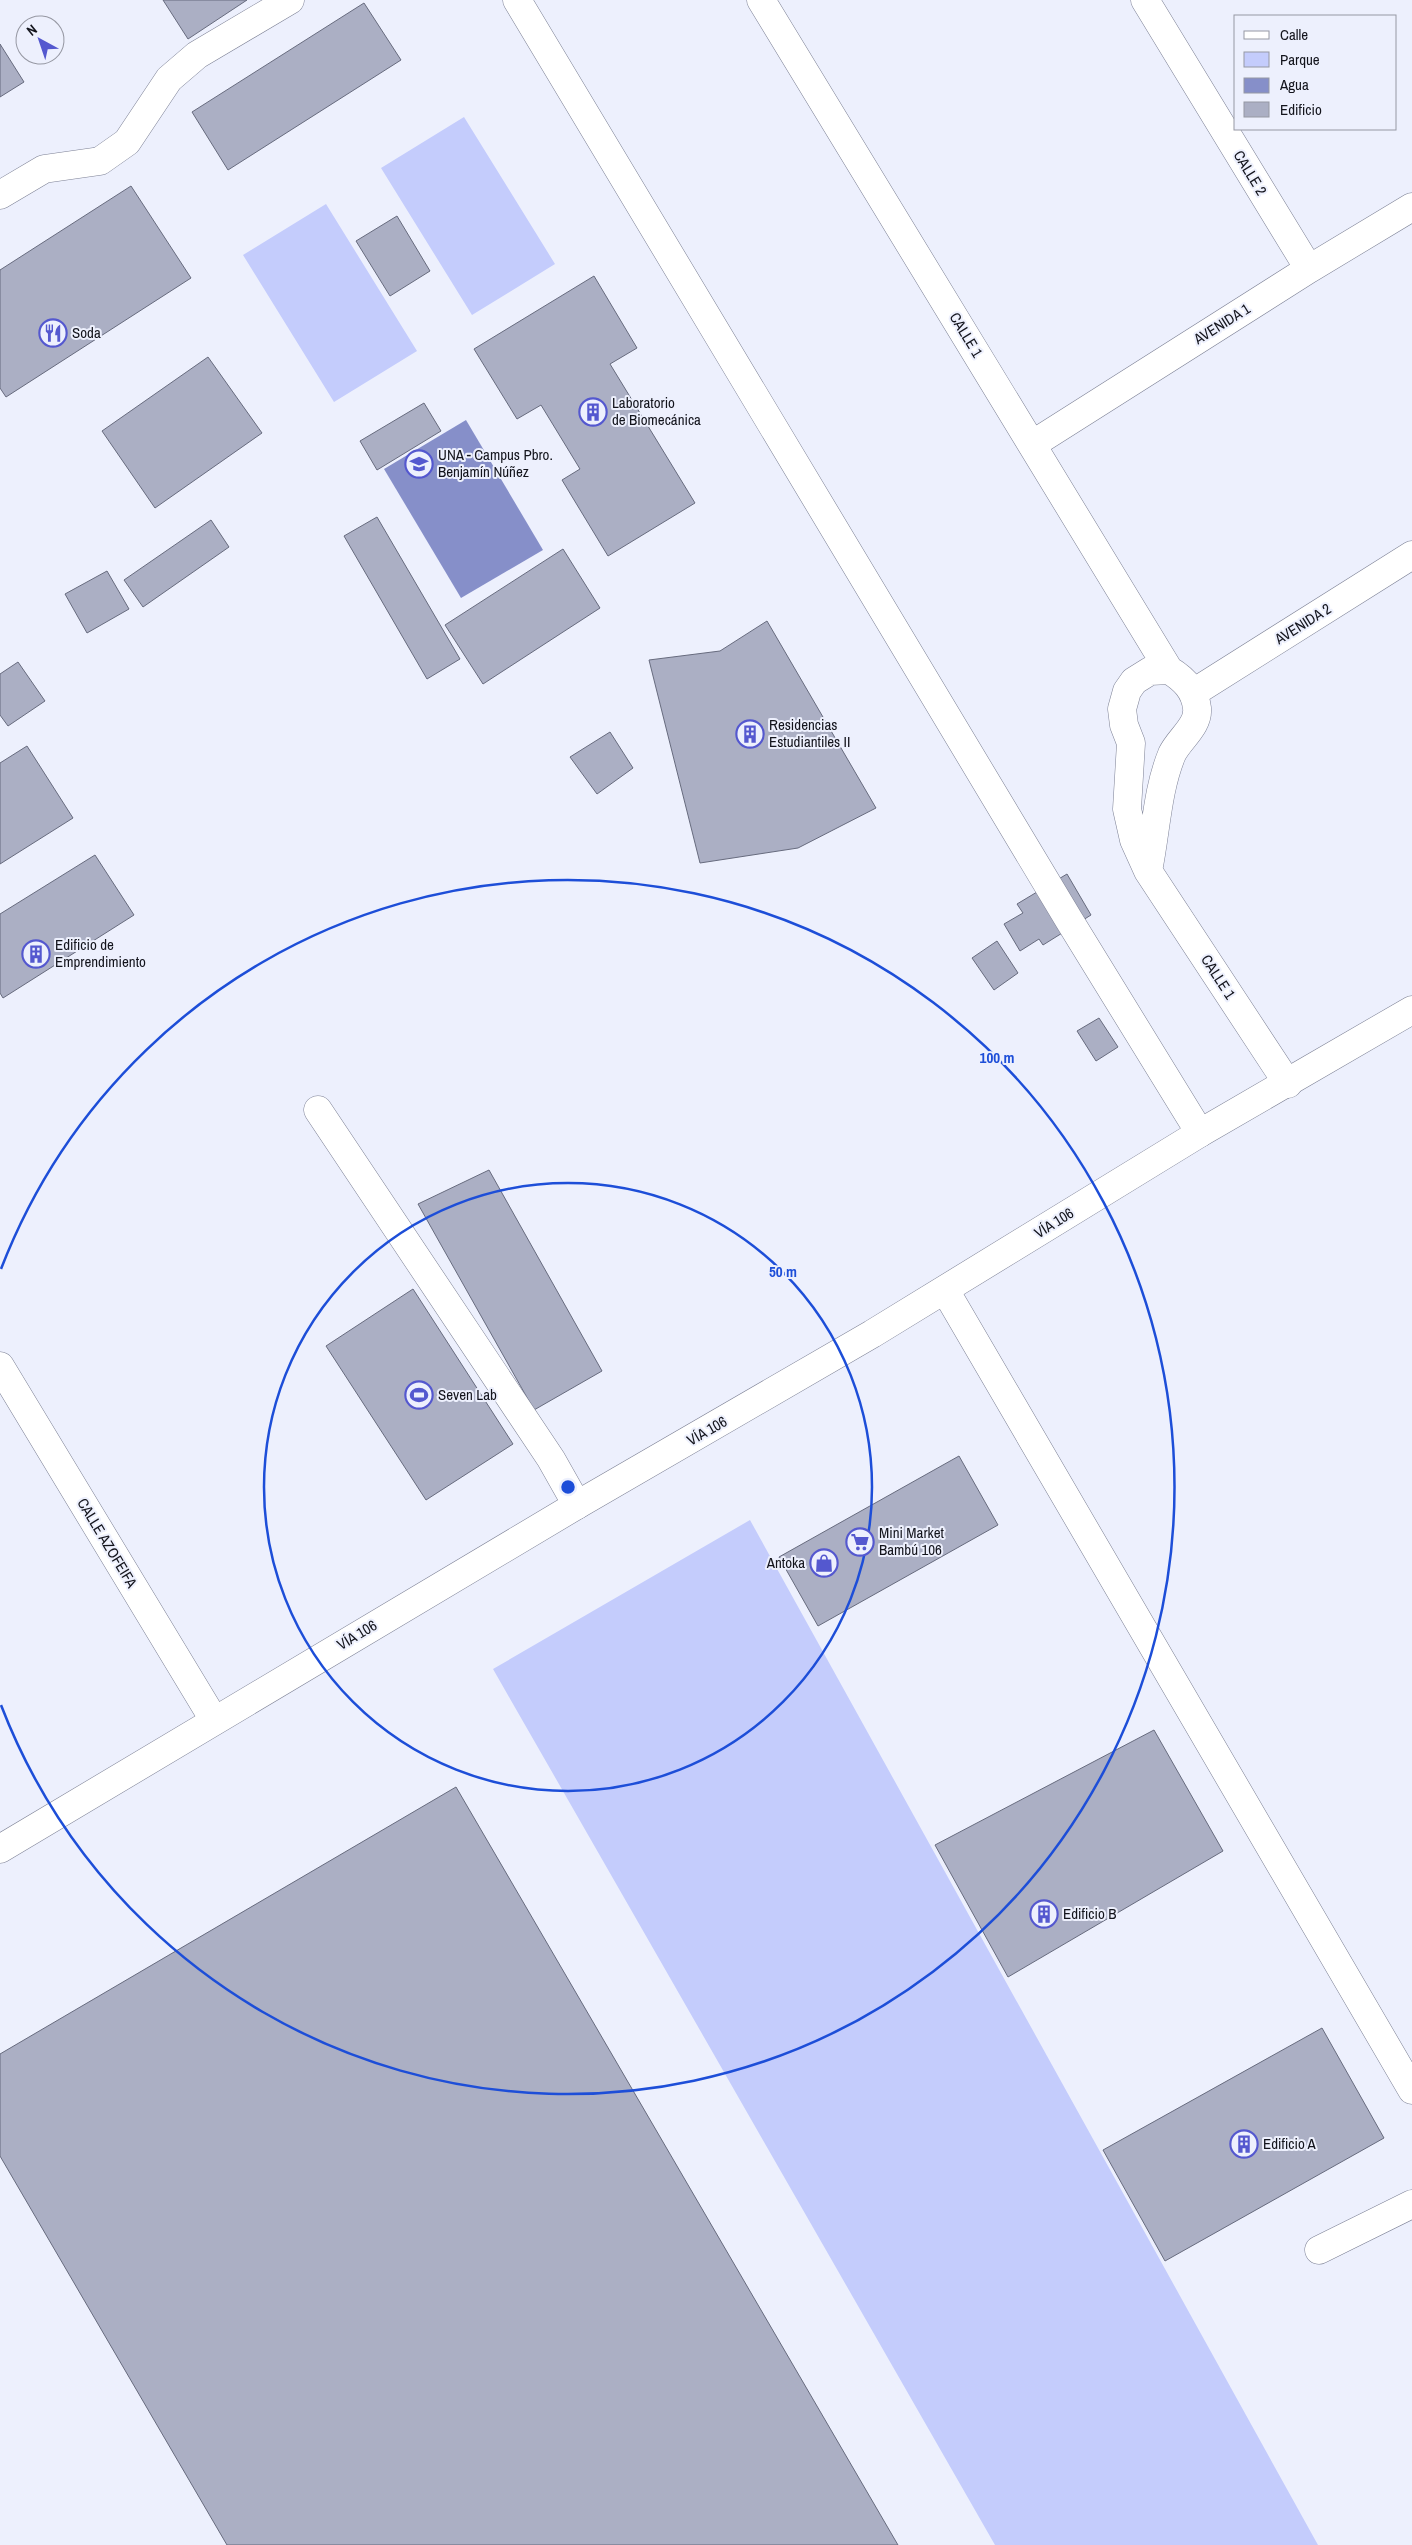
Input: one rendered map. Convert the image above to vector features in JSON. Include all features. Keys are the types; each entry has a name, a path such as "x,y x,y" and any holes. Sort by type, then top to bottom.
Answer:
{"street":[{"path":"0,195 44,169 100,161 127,142 169,79 197,56 290,0"},
{"path":"517,0 1064,912 1200,1133"},
{"name":"CALLE 1","path":"761,0 1169,670 1184,678 1193,693"},
{"name":"CALLE 2","path":"1145,0 1309,269"},
{"name":"AVENIDA 1","path":"1033,444 1309,269 1412,207"},
{"name":"AVENIDA 2","path":"1193,693 1412,555"},
{"name":"CALLE 1","path":"1169,670 1150,671 1134,681 1127,692 1122,709 1124,725 1131,743 1127,809 1134,840 1148,871 1288,1084"},
{"path":"1148,871 1166,769 1176,746 1192,727 1198,710 1193,693"},
{"name":"VÍA 106","path":"0,1849 577,1504 704,1433 945,1290 1200,1133 1288,1084 1412,1010"},
{"path":"318,1110 551,1459 577,1504"},
{"path":"945,1290 1412,2090"},
{"name":"CALLE AZOFEIFA","path":"0,1366 214,1720"},
{"path":"1319,2250 1412,2204"}],"green space":[{"path":"464,117 555,264 472,315 381,168"},
{"path":"326,204 417,351 334,402 243,255"},
{"path":"750,1520 1318,2545 995,2545 493,1669"}],"water":[{"path":"466,420 543,550 461,598 384,469"}],"building":[{"path":"163,0 247,0 188,39"},
{"path":"364,3 401,60 228,170 192,112"},
{"path":"0,44 24,82 0,97"},
{"name":"Soda","path":"131,186 191,278 6,397 0,388 0,270"},
{"path":"397,216 430,271 390,296 356,241"},
{"name":"Laboratorio de Biomecánica","path":"594,276 637,348 610,364 695,503 608,556 562,480 580,469 541,405 517,419 474,349"},
{"path":"208,357 262,433 155,508 102,431"},
{"path":"424,403 441,431 377,470 360,441"},
{"path":"377,517 460,659 427,679 344,536"},
{"path":"211,520 229,547 143,607 124,580"},
{"path":"563,549 600,608 483,684 445,625"},
{"path":"107,571 129,609 87,633 65,594"},
{"name":"Residencias Estudiantiles II","path":"767,621 876,808 798,848 700,863 649,660 720,651"},
{"path":"18,662 45,701 8,726 0,715 0,674"},
{"path":"610,732 633,768 597,794 570,757"},
{"path":"27,746 73,818 0,864 0,763"},
{"name":"Edificio de Emprendimiento","path":"95,855 134,915 3,998 0,993 0,914"},
{"path":"1067,874 1091,915 1043,945 1039,939 1020,951 1004,924 1023,913 1017,904"},
{"path":"997,941 1018,973 994,990 972,958"},
{"path":"1099,1018 1118,1047 1096,1061 1077,1031"},
{"path":"489,1170 602,1371 534,1410 418,1204"},
{"name":"Seven Lab","path":"413,1289 513,1444 426,1500 326,1346"},
{"path":"959,1456 998,1525 818,1626 779,1557"},
{"name":"Edificio B","path":"1154,1730 1223,1851 1008,1977 935,1845"},
{"path":"456,1787 898,2545 227,2545 0,2156 0,2054"},
{"name":"Edificio A","path":"1322,2028 1384,2138 1165,2261 1103,2150"}],"place":[{"name":"Soda","path":"53,333"},
{"name":"Laboratorio de Biomecánica","path":"593,412"},
{"name":"UNA - Campus Pbro. Benjamín Núñez","path":"419,464"},
{"name":"Residencias Estudiantiles II","path":"750,734"},
{"name":"Edificio de Emprendimiento","path":"36,954"},
{"name":"Seven Lab","path":"419,1395"},
{"name":"Mini Market Bambú 106","path":"860,1542"},
{"name":"Antoka","path":"824,1563"},
{"name":"Edificio B","path":"1044,1914"},
{"name":"Edificio A","path":"1244,2144"}]}
